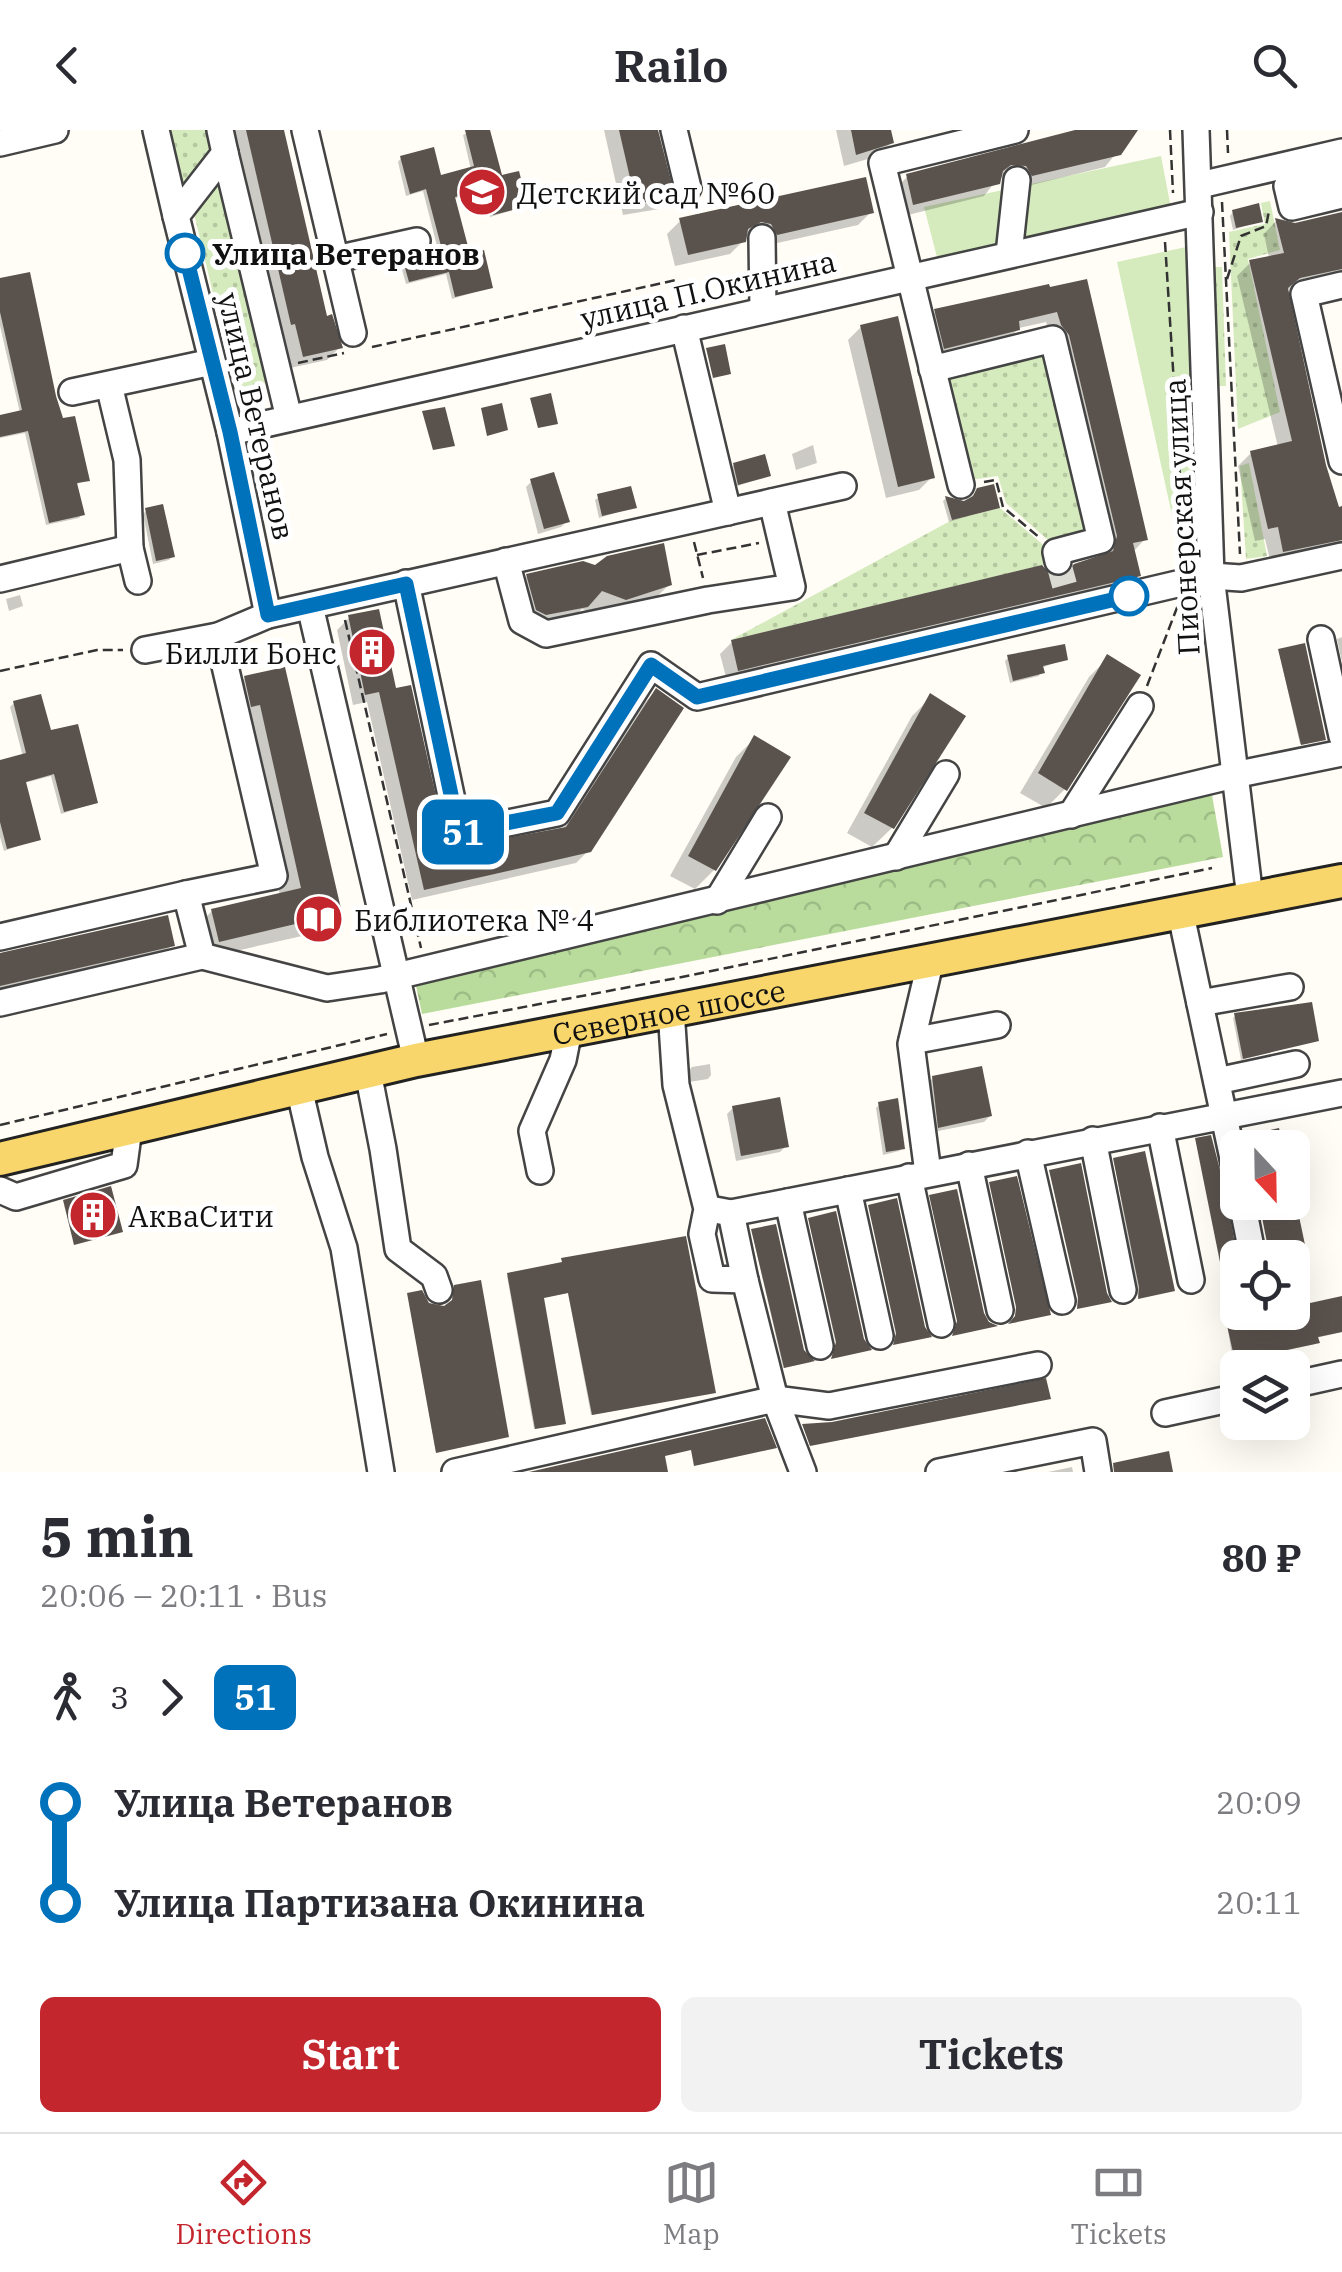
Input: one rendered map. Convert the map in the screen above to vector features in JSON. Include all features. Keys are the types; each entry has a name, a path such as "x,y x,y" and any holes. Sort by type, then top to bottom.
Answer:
{"main road":[{"name":"Северное шоссе","path":"0,1159 368,1072 412,1044 569,1030 1342,881"}],"street":[{"path":"0,143 55,130"},
{"name":"улица Ветеранов","path":"156,130 176,216 223,368 230,432 268,615"},
{"path":"305,130 354,344"},
{"path":"674,130 688,188"},
{"path":"904,130 910,156"},
{"path":"961,485 882,163 1015,130"},
{"name":"Пионерская улица","path":"1196,130 1200,185 1212,206 1198,579 1234,775 1250,898"},
{"path":"176,216 222,142"},
{"path":"222,142 289,418"},
{"path":"1200,185 1342,152"},
{"path":"1342,173 1287,186 1292,206 1342,195"},
{"path":"1009,254 1017,180"},
{"name":"улица П.Окинина","path":"230,432 1212,206"},
{"path":"762,238 763,310"},
{"path":"336,258 417,241"},
{"path":"1342,285 1304,294 1342,461"},
{"path":"684,328 728,512"},
{"path":"932,369 1053,339 1101,540 1057,556"},
{"path":"72,392 223,368"},
{"path":"109,385 127,460 130,548 138,580"},
{"path":"145,650 218,636 268,615 842,486"},
{"path":"506,561 522,621 546,634 792,587 772,502"},
{"path":"0,579 130,548"},
{"path":"406,584 459,832 557,813 651,665 697,697 1069,604 1198,579 1241,578 1342,556"},
{"path":"310,606 412,1044"},
{"path":"0,937 274,876 218,636"},
{"path":"1320,639 1342,736"},
{"path":"1071,815 1140,706"},
{"path":"0,1003 202,956 327,988 397,975 1342,752"},
{"path":"896,857 946,774"},
{"path":"717,901 768,817"},
{"path":"186,894 202,956"},
{"path":"1180,910 1227,1130"},
{"path":"932,959 912,1041 918,1175 941,1324"},
{"path":"1200,1003 1290,987"},
{"path":"670,1010 676,1086 745,1280 775,1399 803,1472"},
{"path":"912,1041 997,1025"},
{"path":"540,1171 532,1131 562,1060 569,1030"},
{"path":"1217,1082 1296,1064"},
{"path":"368,1072 398,1250 434,1276 439,1290"},
{"path":"299,1088 344,1248 382,1472"},
{"path":"719,1211 788,1202 1342,1093"},
{"path":"1160,1127 1191,1280"},
{"path":"0,1190 16,1196 124,1165 129,1128"},
{"path":"1093,1140 1123,1290"},
{"path":"1028,1154 1062,1301"},
{"path":"968,1165 1000,1310"},
{"path":"848,1190 880,1336"},
{"path":"788,1202 820,1346"},
{"path":"455,1472 775,1399 829,1406 1038,1365"},
{"path":"1310,1381 1342,1374"},
{"path":"1165,1413 1220,1401"},
{"path":"940,1472 1004,1466 1093,1441 1098,1472"}],"path":[{"path":"1170,130 1174,209"},
{"path":"1227,130 1228,153"},
{"path":"1212,206 1226,280 1241,578"},
{"path":"1226,280 1242,236 1266,226 1270,208"},
{"path":"1140,706 1198,579 1164,234"},
{"path":"287,365 354,344 676,280"},
{"path":"223,368 267,370"},
{"path":"961,485 996,480 1003,507 1057,556"},
{"path":"689,521 708,600"},
{"path":"697,555 780,539"},
{"path":"340,599 425,968"},
{"path":"0,671 97,650 145,650"},
{"path":"0,1125 412,1044 682,977 1212,868"}],"green space":[{"path":"166,130 210,130 216,152 184,193"},
{"path":"1161,156 1171,208 938,261 924,207"},
{"path":"223,166 273,374 263,385 247,389 234,382 192,205"},
{"path":"1270,201 1280,250 1248,259 1280,412 1238,429 1229,232 1265,224 1261,203"},
{"path":"1186,247 1203,563 1183,566 1117,262"},
{"path":"1208,267 1222,267 1226,386 1212,386"},
{"path":"1051,343 1098,538 1057,548 1006,503 998,476 963,481 935,371"},
{"path":"1249,463 1267,556 1246,559 1240,466"},
{"path":"1000,508 1054,554 1056,562 731,640 952,520"},
{"path":"1212,795 1223,857 422,1014 415,981"}],"building":[{"path":"246,130 284,130 327,316 332,314 343,348 303,357 295,324 291,325"},
{"path":"465,130 490,130 502,175 519,171 528,206 493,215 487,189 455,197 470,254 484,250 493,288 455,297 449,272 409,282 403,261 441,246 426,189 410,194 400,156 434,147 441,175 474,166"},
{"path":"619,130 658,130 675,196 636,204"},
{"path":"851,130 891,130 894,143 856,155"},
{"path":"1075,130 1138,130 1121,155 1032,176 1026,166 1011,165 1003,171 1000,184 913,205 906,174"},
{"path":"866,177 874,213 777,235 771,224 761,222 748,229 746,242 688,255 679,218"},
{"path":"1259,203 1263,222 1236,228 1232,210"},
{"path":"1342,212 1342,269 1300,278 1288,288 1326,465 1339,507 1342,506 1342,540 1283,552 1278,527 1268,529 1250,451 1292,441 1249,260 1284,253 1275,218 1295,223"},
{"path":"30,272 56,396 63,418 75,416 90,481 77,483 85,515 49,523 28,431 0,437 0,415 22,410 0,312 0,278"},
{"path":"1087,279 1148,540 1133,543 1141,576 738,671 731,640 1042,565 1052,576 1062,577 1074,564 1113,551 1117,536 1069,335 1057,312 1019,321 1020,330 944,349 934,309"},
{"path":"898,316 935,478 898,487 860,325"},
{"path":"725,344 731,374 713,378 706,348"},
{"path":"551,393 558,424 538,428 530,398"},
{"path":"502,403 508,430 487,436 481,408"},
{"path":"445,407 455,446 433,450 422,411"},
{"path":"765,454 771,476 738,485 733,463"},
{"path":"554,472 570,522 544,529 530,479"},
{"path":"994,484 1000,508 952,520 945,496 964,501 977,488"},
{"path":"631,486 637,508 602,516 597,494"},
{"path":"163,504 175,557 156,561 145,508"},
{"path":"664,543 672,585 626,600 602,591 588,607 546,615 536,610 526,574 583,561 595,565 607,556"},
{"path":"379,609 396,688 411,685 448,849 566,827 656,688 684,708 591,852 424,890 379,692 365,695 348,615"},
{"path":"1305,643 1326,740 1301,745 1278,649"},
{"path":"1065,644 1068,660 1043,666 1045,673 1013,681 1007,655"},
{"path":"1107,654 1141,675 1067,791 1038,773"},
{"path":"285,667 342,913 219,942 211,909 301,888 260,705 251,707 244,676"},
{"path":"930,693 966,716 894,829 864,813"},
{"path":"41,694 51,730 78,724 98,803 64,812 54,774 26,782 41,840 7,849 0,822 0,760 26,753 13,701"},
{"path":"754,735 791,757 716,871 688,856"},
{"path":"168,915 175,946 0,986 0,953"},
{"path":"1312,1002 1319,1041 1243,1059 1234,1013"},
{"path":"982,1066 992,1116 938,1128 932,1076"},
{"path":"780,1097 789,1147 741,1156 732,1106"},
{"path":"898,1098 905,1149 886,1152 878,1102"},
{"path":"1211,1135 1220,1170 1220,1220 1231,1220 1234,1240 1220,1240 1220,1262 1195,1138"},
{"path":"1145,1151 1175,1291 1138,1299 1139,1287 1113,1158"},
{"path":"1081,1163 1112,1302 1077,1309 1078,1297 1049,1170"},
{"path":"1017,1176 1051,1315 1008,1324 1016,1307 989,1182"},
{"name":"АкваСити","path":"111,1186 123,1232 74,1245 63,1200"},
{"path":"957,1189 984,1313 989,1322 998,1326 952,1336 957,1321 929,1195"},
{"path":"897,1198 925,1327 932,1337 893,1345 896,1333 868,1205"},
{"path":"836,1211 864,1339 872,1350 831,1359 836,1342 808,1218"},
{"path":"1263,1220 1300,1220 1304,1240 1266,1240"},
{"path":"776,1224 804,1350 815,1361 784,1368 751,1229"},
{"path":"686,1236 716,1393 592,1415 568,1293 544,1298 566,1424 535,1429 507,1273 562,1262 561,1258"},
{"path":"481,1280 509,1437 436,1453 407,1293 422,1290 429,1303 444,1306 452,1300 454,1285"},
{"path":"1342,1296 1342,1332 1318,1337 1320,1343 1287,1350 1233,1350 1228,1330 1310,1330 1310,1303"},
{"path":"1046,1378 1051,1399 810,1446 802,1424 832,1422"},
{"path":"765,1418 777,1448 694,1466 691,1450 665,1456 668,1472 529,1472"},
{"path":"1169,1451 1173,1472 1114,1472 1113,1463"}],"tunnel":[{"path":"1058,561 1068,598"}],"bus line":[{"name":"51","path":"185,253 230,432 268,615 406,584 459,832 557,813 651,665 697,697 1129,596"}],"place":[{"name":"Детский сад №60","path":"482,192"},
{"name":"Улица Ветеранов","path":"185,253"},
{"name":"Билли Бонс","path":"372,652"},
{"name":"Библиотека № 4","path":"319,919"},
{"name":"АкваСити","path":"93,1215"}]}
